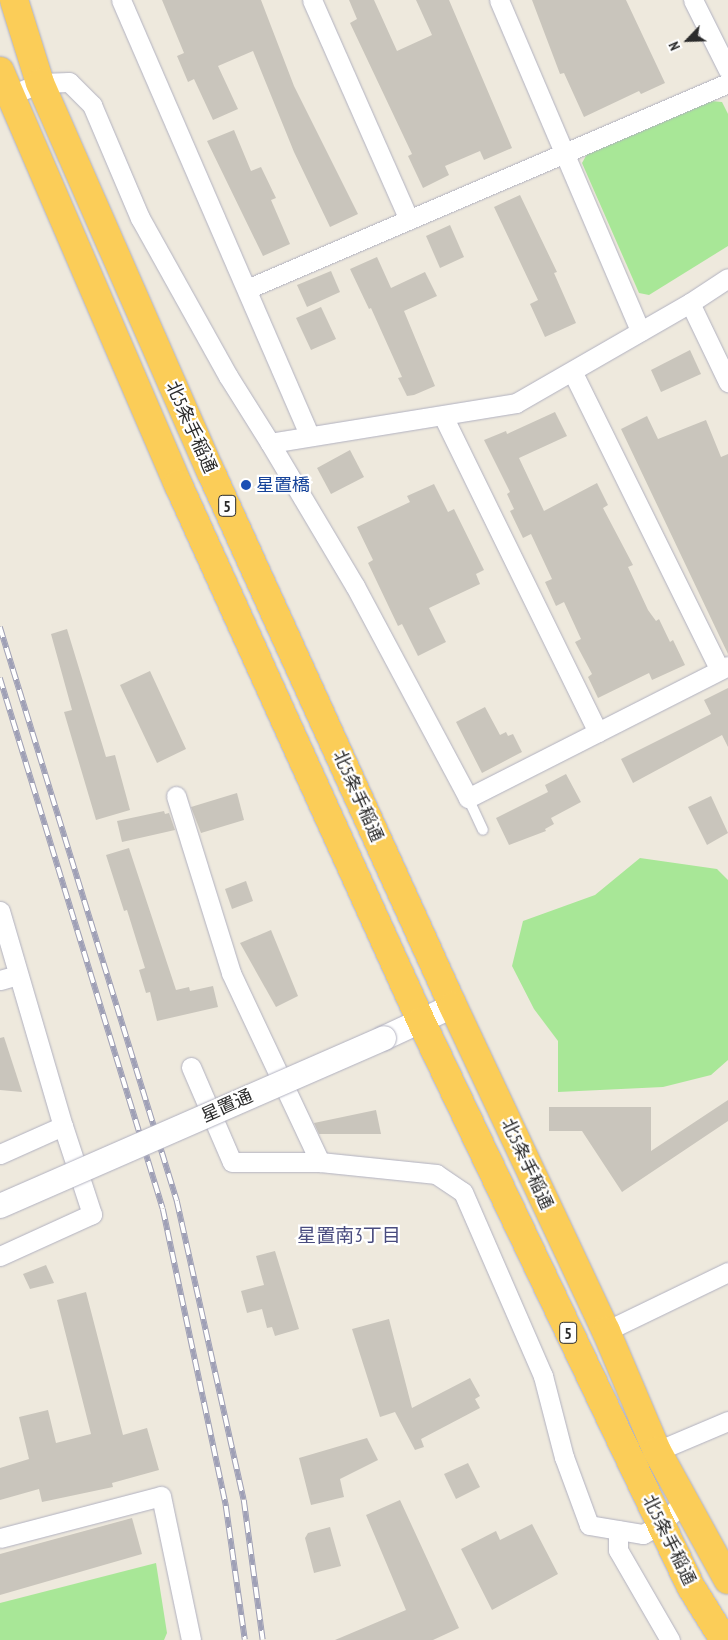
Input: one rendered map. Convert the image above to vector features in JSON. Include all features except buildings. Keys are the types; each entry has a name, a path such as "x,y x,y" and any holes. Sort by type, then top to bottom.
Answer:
{"highway":[{"name":"北5条手稲通","path":"14,0 40,83 453,1006 606,1331 657,1451 683,1503 728,1580"},
{"name":"北5条手稲通","path":"4,83 178,484 421,1021 691,1587 724,1640"}],"street":[{"path":"121,0 248,289 309,435"},
{"path":"312,0 409,220"},
{"path":"499,0 640,331"},
{"path":"693,0 728,70"},
{"path":"4,83 70,82 92,105 140,218 228,376 355,586 468,798 724,668 573,373"},
{"path":"248,289 565,155 728,83"},
{"path":"270,443 309,435 443,416 516,403 573,373 728,278"},
{"path":"690,303 728,382"},
{"path":"443,416 598,732"},
{"path":"176,796 231,973 320,1162"},
{"path":"0,911 92,1214 0,1256"},
{"path":"0,980 18,975"},
{"name":"星置通","path":"0,1206 453,1006"},
{"path":"191,1067 232,1162 320,1162 436,1174 462,1192 543,1376 564,1457 589,1525 643,1534 661,1524 683,1503"},
{"path":"0,1154 64,1126"},
{"path":"606,1331 728,1272"},
{"path":"657,1451 728,1421"},
{"path":"0,1538 161,1496 191,1640"},
{"path":"618,1530 618,1550 670,1640"}],"lane":[{"path":"468,798 483,830"}],"green space":[{"path":"711,101 722,102 728,114 728,246 649,295 639,293 582,163 587,154"},
{"path":"640,858 717,869 728,880 728,1060 711,1075 663,1087 558,1092 558,1041 534,1009 512,966 523,921 595,895"},
{"path":"156,1563 167,1633 164,1640 0,1640 0,1603"}],"railway":[{"path":"0,627 177,1201 244,1500 263,1640"},
{"path":"0,678 163,1209 226,1506 245,1640"}],"place":[{"name":"星置橋","path":"246,485"}],"district":[{"name":"星置南3丁目","path":"349,1236"}]}
